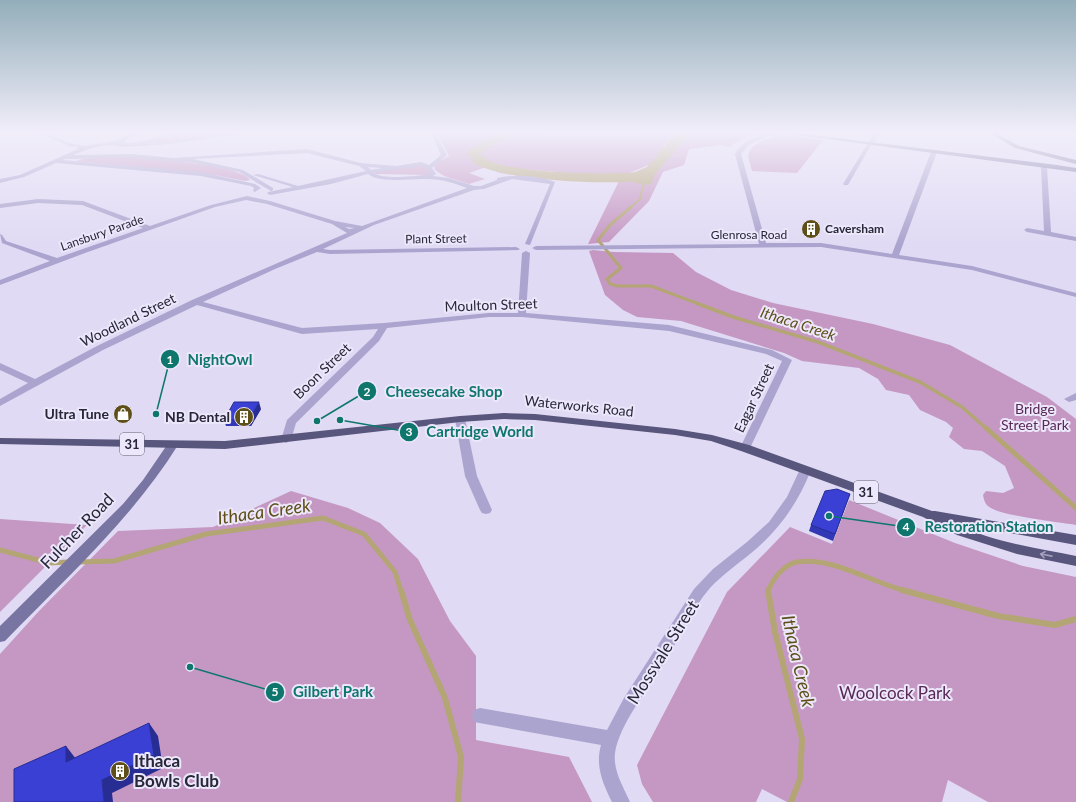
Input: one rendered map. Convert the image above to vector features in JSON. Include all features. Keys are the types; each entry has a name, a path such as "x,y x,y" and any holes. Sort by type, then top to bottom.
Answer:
{"main road":[{"name":"Waterworks Road","path":"0,441 225,445 286,440 490,416 534,416 687,434 745,448 928,514 961,532 1017,549 1076,561"},
{"name":"Waterworks Road","path":"928,514 1076,540"}],"street":[{"path":"0,181 17,178 35,170"},
{"path":"165,170 203,174 256,186 258,188 249,195"},
{"path":"239,170 298,187"},
{"path":"249,195 325,182 380,170"},
{"path":"425,177 432,175 430,170"},
{"path":"432,170 448,180"},
{"path":"742,170 763,246"},
{"path":"846,184 854,170"},
{"path":"895,256 927,170"},
{"path":"1044,170 1048,234"},
{"path":"369,172 377,176"},
{"path":"249,174 270,191"},
{"path":"325,182 377,176 425,177 448,180 472,188"},
{"name":"Woodland Street","path":"0,403 34,382 107,343 195,302 358,229 472,188 482,188 506,178 548,181 553,184 528,244"},
{"path":"243,183 256,180"},
{"path":"249,195 270,191"},
{"path":"268,202 265,197 270,191"},
{"path":"249,195 334,223 358,229"},
{"name":"Lansbury Parade","path":"0,283 57,260 249,195"},
{"path":"0,206 38,202 80,203 150,228"},
{"path":"334,223 348,231"},
{"name":"Woodland Street","path":"316,248 348,231 358,229"},
{"path":"1027,230 1076,239"},
{"path":"1,240 57,260"},
{"path":"528,244 536,248 533,251 526,253 519,252 516,248 519,245 528,244"},
{"name":"Glenrosa Road","path":"536,248 821,245 972,268 1076,295"},
{"name":"Plant Street","path":"316,248 330,252 357,250 516,248"},
{"path":"522,315 526,253"},
{"name":"Moulton Street","path":"195,302 302,331 384,326 489,315 522,315 669,328 769,352 787,360"},
{"name":"Boon Street","path":"286,440 291,422 376,339 384,326"},
{"name":"Eagar Street","path":"745,448 787,360"},
{"path":"0,366 34,382"},
{"path":"460,419 471,476 486,510"},
{"name":"Fulcher Road","path":"0,636 100,535 137,495 173,445"},
{"name":"Mossvale Street","path":"621,802 608,775 608,752 612,739 640,688 704,587 731,560 758,541 770,528 791,499 805,470"},
{"path":"480,716 612,739"}],"green space":[{"path":"173,170 230,170 243,174 250,180 245,181 210,174"},
{"path":"386,170 429,170 430,173 429,175 375,174 376,172"},
{"path":"436,170 476,170 469,173 485,179 469,184 444,176"},
{"path":"504,170 545,175 624,178 635,181 654,175 654,171 668,170 663,172 649,201 609,242 588,244 619,181 527,177 496,172"},
{"path":"539,170 636,170 627,174 580,174"},
{"path":"752,170 799,170 797,173"},
{"name":"Bridge Street Park","path":"589,251 614,252 673,253 696,272 731,290 773,303 873,324 950,345 1047,397 1076,419 1076,525 1007,514 989,507 985,502 983,495 986,491 1003,493 1014,488 1005,466 982,451 964,449 949,437 953,428 946,422 920,410 909,395 886,390 878,379 859,368 802,361 784,353 681,321 637,317 623,310 605,295"},
{"path":"291,491 348,508 380,523 418,559 450,621 476,656 476,740 569,757 592,802 0,802 0,654 39,611 118,531 213,527"},
{"name":"Woolcock Park","path":"849,500 955,543 1023,566 1076,577 1076,802 988,802 948,780 942,802 787,802 762,789 756,802 653,802 642,784 637,765 727,592 790,527 832,544"},
{"path":"0,519 87,525 0,612"}],"shaded area":[{"path":"639,170 655,170 652,183 648,185 614,178 615,175 630,174"}],"building":[{"path":"234,402 259,402 249,420 224,420"},
{"path":"837,489 850,494 835,534 811,525 825,491"},
{"path":"149,723 154,755 102,780 104,802 14,802 14,769 66,746 66,762"}],"waterway":[{"path":"510,170 536,174 586,177 646,176 651,170"},
{"name":"Ithaca Creek","path":"630,208 640,199 645,179"},
{"name":"Ithaca Creek","path":"631,207 610,225 598,240 621,268 607,279 610,284 618,286 651,286 699,304"},
{"name":"Ithaca Creek","path":"696,303 733,317 818,342 920,382 962,407 987,429"},
{"name":"Ithaca Creek","path":"986,428 1076,508"},
{"name":"Ithaca Creek","path":"79,562 114,561 206,534 323,518 364,534 395,572 401,591"},
{"name":"Ithaca Creek","path":"0,550 49,563 68,562"},
{"name":"Ithaca Creek","path":"768,591 776,577 787,566 797,562 810,561 838,566 906,591"},
{"name":"Ithaca Creek","path":"401,590 410,620 445,698 461,757 458,802"},
{"name":"Ithaca Creek","path":"902,590 998,616 1055,625 1076,619"},
{"name":"Ithaca Creek","path":"768,591 775,632 802,739 800,779 791,802"}],"place":[{"name":"Caversham","path":"811,229"},
{"name":"Ultra Tune","path":"123,414"},
{"name":"NightOwl","path":"156,414"},
{"name":"NB Dental","path":"244,417"},
{"name":"Cartridge World","path":"340,420"},
{"name":"Cheesecake Shop","path":"317,421"},
{"name":"Restoration Station","path":"829,516"},
{"name":"Gilbert Park","path":"190,667"},
{"name":"Ithaca Bowls Club","path":"120,771"}]}
